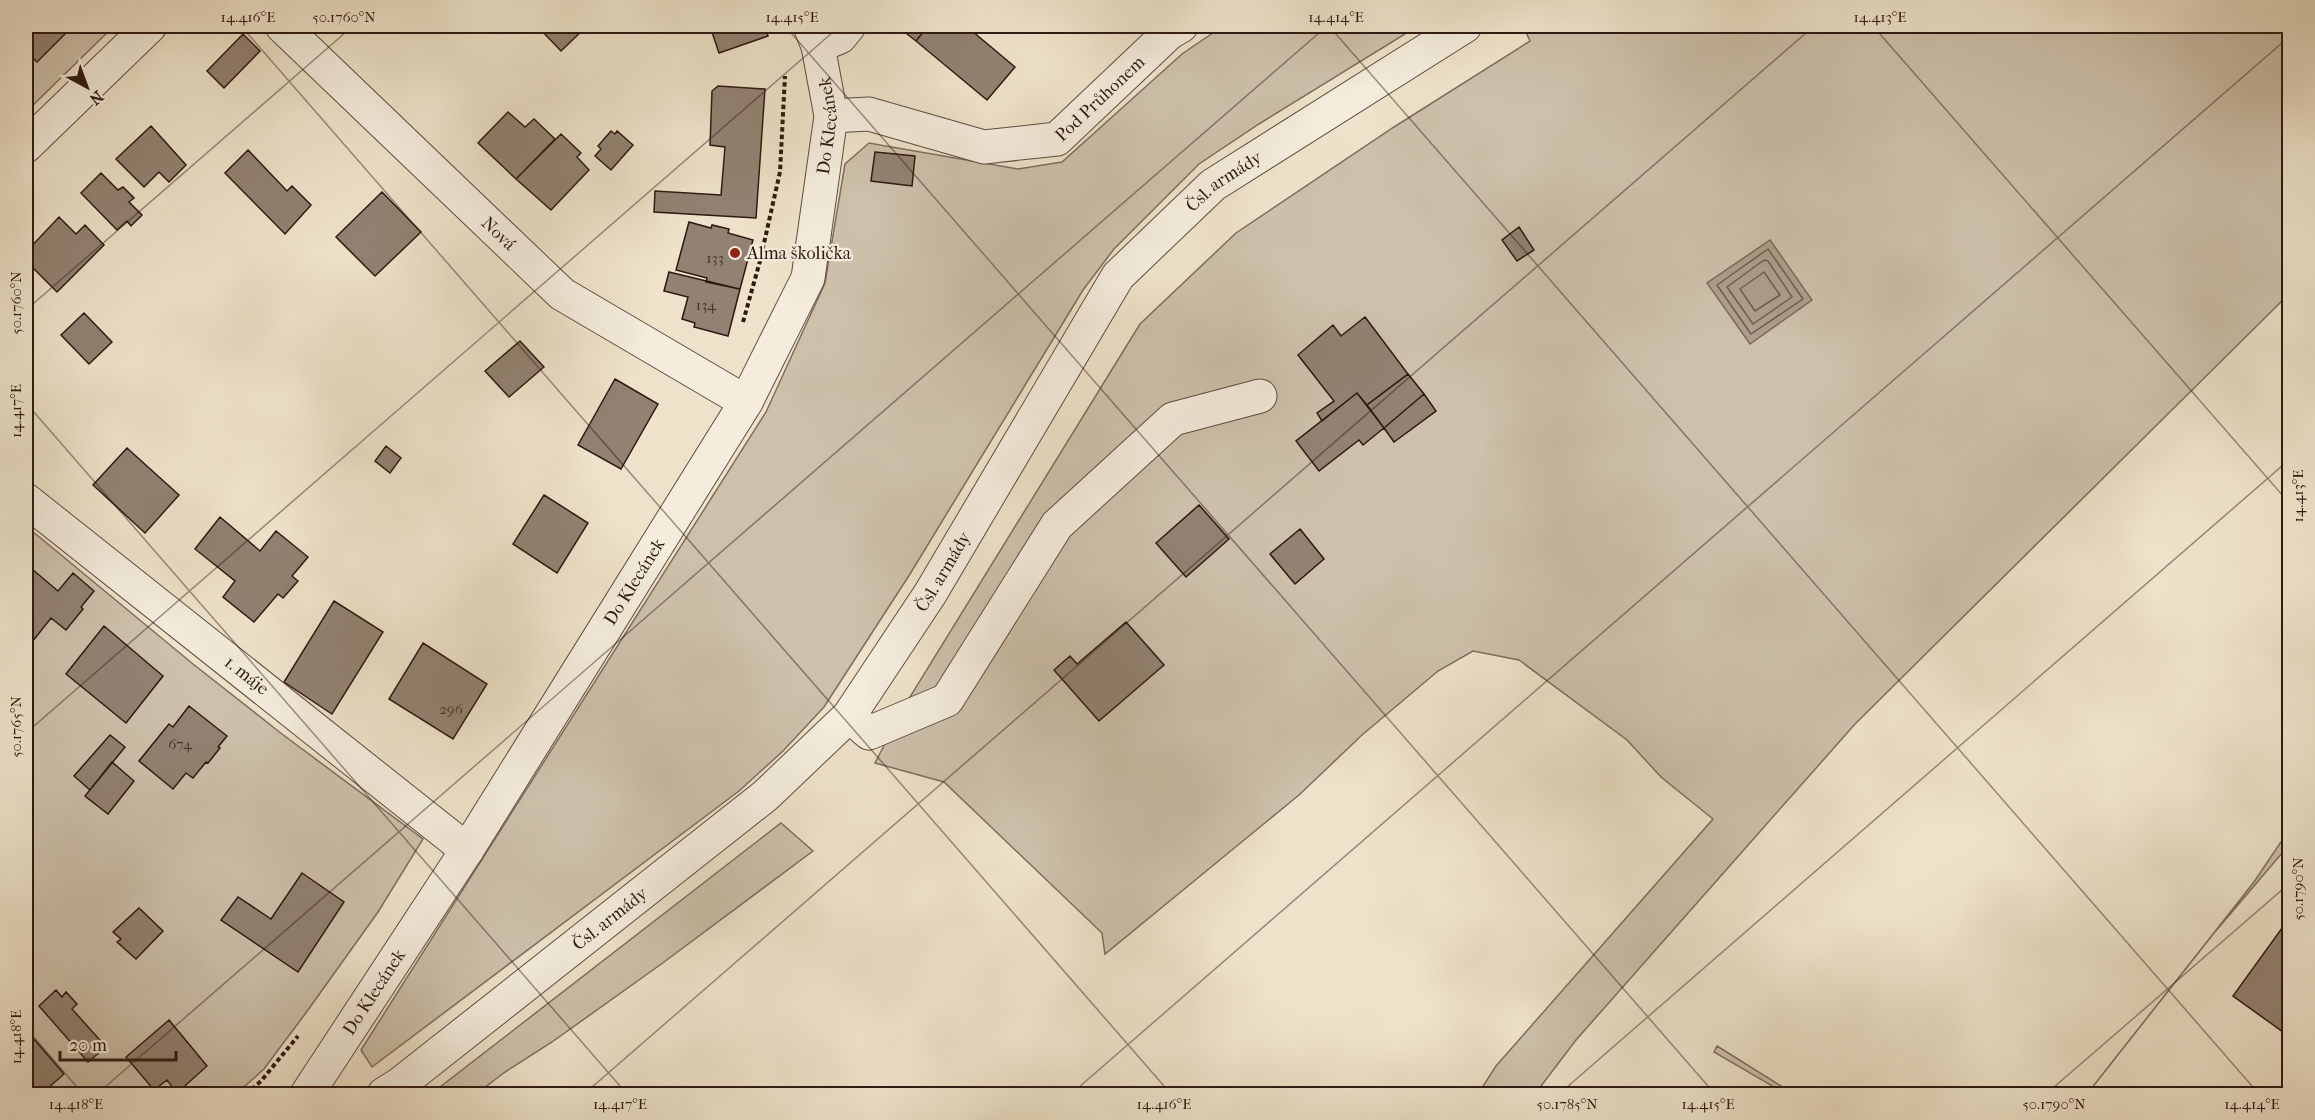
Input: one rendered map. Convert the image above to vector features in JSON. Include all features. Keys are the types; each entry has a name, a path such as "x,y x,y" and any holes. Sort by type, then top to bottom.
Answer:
{"street":[{"path":"26,146 150,26"},
{"name":"Nová","path":"282,26 562,294 746,402"},
{"path":"814,36 840,37 849,26"},
{"name":"Pod Průhonem","path":"831,116 869,114 984,147 1057,138 1169,33 1181,26"},
{"name":"Čsl. armády","path":"384,1095 765,796 849,716 930,594 1118,276 1214,185 1465,26"},
{"name":"Do Klecánek","path":"307,1095 467,850 746,402 808,278 831,116 814,36"},
{"path":"849,716 869,733 947,700 1057,525 1173,419 1260,396"},
{"name":"1. máje","path":"26,500 467,850"}],"path":[{"path":"742,325 760,261 780,172 785,76 783,66"},
{"path":"246,1095 261,1081 302,1031"}],"shaded area":[{"path":"26,26 114,26 26,112"},
{"path":"1223,26 1418,26 1259,124 1199,164 1114,249 1083,290 910,574 824,707 783,751 739,791 372,1067 361,1050 766,412 825,283 845,164 869,143 1018,169 1062,162 1182,54"},
{"path":"1523,26 2289,26 2289,294 1855,724 1576,1040 1535,1094 1478,1094 1496,1066 1713,819 1661,777 1627,740 1519,660 1473,651 1438,671 1362,735 1299,795 1105,954 1102,933 944,782 875,763 905,705 1140,324 1236,233 1394,127 1530,41"},
{"path":"26,526 193,664 282,734 423,839 378,912 308,1010 264,1069 236,1094 26,1094"},
{"path":"781,823 813,851 660,965 476,1094 431,1094"},
{"path":"2289,830 2289,845 2214,933 2087,1094 2254,882"},
{"path":"1717,1046 1794,1094 1786,1094 1714,1052"}],"water":[{"path":"1770,240 1812,300 1750,344 1707,283"}],"building":[{"path":"28,26 72,27 37,62 26,51 26,28"},
{"path":"537,26 587,26 561,51"},
{"path":"710,26 765,26 768,36 719,53"},
{"path":"897,26 928,26 916,41"},
{"path":"928,26 966,26 1015,67 987,100 916,41"},
{"path":"243,34 260,51 224,88 207,71"},
{"path":"718,86 765,89 756,218 654,212 655,191 721,195 725,147 710,145 712,91"},
{"path":"508,112 525,127 534,119 555,139 516,179 478,143"},
{"path":"151,126 186,165 169,182 159,172 144,187 116,159"},
{"path":"611,131 615,134 617,131 633,145 611,170 595,156 601,149 598,146"},
{"path":"561,134 581,153 577,157 589,170 551,210 516,179"},
{"path":"248,150 287,191 292,186 311,205 285,234 225,173"},
{"path":"875,152 915,156 912,186 871,181"},
{"path":"101,173 118,190 123,187 134,198 129,202 142,215 131,226 127,221 117,230 81,193"},
{"path":"382,192 421,232 375,276 336,237"},
{"path":"59,217 76,234 85,225 104,245 57,292 26,261 26,252"},
{"path":"689,222 711,228 712,225 729,229 728,233 753,240 740,289 706,282 707,278 676,270"},
{"path":"1519,227 1534,250 1517,261 1502,240"},
{"path":"669,272 740,289 728,336 694,327 695,323 682,319 688,297 664,291"},
{"path":"84,313 112,342 89,364 61,335"},
{"path":"1365,317 1408,374 1367,405 1357,393 1322,421 1317,413 1334,401 1298,355 1333,325 1341,336"},
{"path":"520,341 544,367 509,397 485,371"},
{"path":"1408,374 1424,394 1384,428 1367,405"},
{"path":"615,379 658,404 621,469 578,445"},
{"path":"1357,393 1384,428 1363,445 1359,440 1319,471 1296,441"},
{"path":"1424,394 1436,411 1394,442 1384,428"},
{"path":"386,446 401,458 390,473 375,461"},
{"path":"127,448 179,495 145,533 93,485"},
{"path":"544,495 588,523 557,573 513,544"},
{"path":"1199,505 1229,539 1186,577 1156,543"},
{"path":"220,517 260,551 276,531 308,557 292,576 298,581 283,598 278,594 254,622 223,597 235,581 195,549"},
{"path":"1300,529 1324,559 1295,584 1270,554"},
{"path":"26,564 58,591 73,573 94,591 66,630 51,618 28,647 26,645"},
{"path":"334,601 383,632 332,714 284,682"},
{"path":"1126,622 1164,665 1099,721 1054,670 1070,656 1077,664"},
{"path":"104,626 163,676 126,723 66,674"},
{"path":"423,643 487,684 453,739 389,699"},
{"path":"189,706 227,736 208,763 206,762 193,778 186,773 173,789 139,761 169,724 173,727"},
{"path":"110,735 125,747 90,790 74,776"},
{"path":"112,762 134,781 108,814 85,796"},
{"path":"302,873 344,902 298,972 221,920 238,897 271,919"},
{"path":"139,908 163,931 136,959 117,942 121,939 113,932"},
{"path":"2290,917 2290,1037 2233,996"},
{"path":"56,990 62,997 66,992 77,1004 72,1009 106,1047 88,1062 39,1006"},
{"path":"169,1020 207,1066 177,1093 167,1080 154,1090 126,1057"},
{"path":"26,1030 64,1074 41,1094 26,1094"}],"place":[{"name":"Alma školička","path":"735,253"}]}
